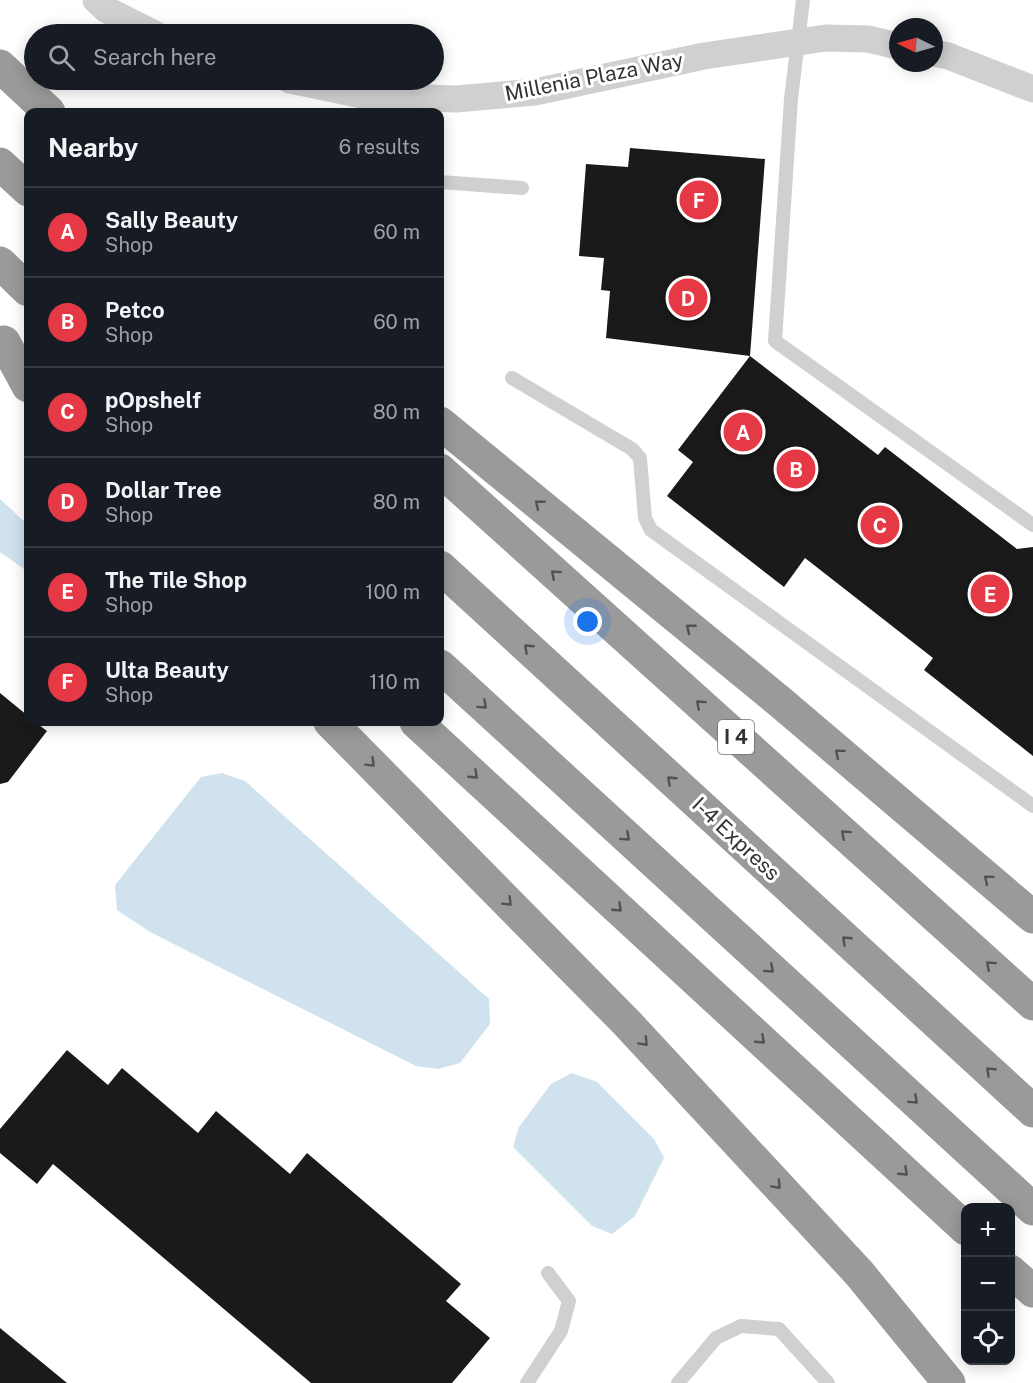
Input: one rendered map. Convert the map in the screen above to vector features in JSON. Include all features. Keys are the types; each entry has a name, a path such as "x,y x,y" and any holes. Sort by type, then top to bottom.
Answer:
{"highway":[{"path":"0,66 24,89"},
{"path":"26,90 45,108"},
{"path":"0,164 24,186"},
{"path":"0,263 24,286"},
{"path":"2,340 24,360"},
{"path":"2,340 24,379"},
{"path":"444,426 778,701 1033,917"},
{"name":"I 4","path":"444,474 1033,1004"},
{"name":"I-4 Express","path":"444,571 1033,1111"},
{"path":"444,670 1033,1209"},
{"path":"334,726 626,1022 859,1273 949,1383"},
{"path":"420,726 961,1224"},
{"path":"1015,1275 1033,1291"}],"street":[{"path":"96,0 107,10 135,24"},
{"name":"Millenia Plaza Way","path":"338,90 367,96 456,99 535,92 704,56 826,38 868,39 889,44"},
{"path":"943,55 1033,89"}],"lane":[{"path":"803,0 791,99 775,341 1033,525"},
{"path":"444,182 522,188"},
{"path":"512,378 632,449 640,458 645,518 651,530 1033,806"},
{"path":"527,1383 561,1331 569,1301 548,1273"},
{"path":"678,1383 716,1338 741,1326 779,1329 828,1383"}],"water":[{"path":"0,499 24,521 24,569 0,552"},
{"path":"222,773 245,781 489,999 490,1024 460,1063 438,1069 416,1066 150,932 117,910 115,885 201,777"},
{"path":"572,1073 597,1082 654,1139 664,1158 635,1216 612,1234 592,1226 513,1147 519,1127 551,1084"}],"building":[{"path":"630,148 765,159 750,356 606,338 610,291 601,290 604,258 579,256 586,164 628,167"},
{"path":"750,356 878,455 885,447 1017,549 1033,547 1033,756 924,670 933,658 805,558 784,587 667,496 693,462 678,450"},
{"path":"0,693 24,713 24,726 40,726 47,731 8,782 0,784"},
{"path":"67,1050 108,1085 122,1068 198,1133 216,1111 290,1174 307,1153 461,1284 446,1301 490,1338 452,1383 311,1383 53,1164 37,1184 0,1153 0,1129"},
{"path":"0,1328 67,1383 0,1383"}],"place":[{"name":"Ulta Beauty","path":"699,200"},
{"name":"Dollar Tree","path":"688,298"},
{"name":"Sally Beauty","path":"743,432"},
{"name":"Petco","path":"796,469"},
{"name":"pOpshelf","path":"880,525"},
{"name":"The Tile Shop","path":"990,594"}]}
